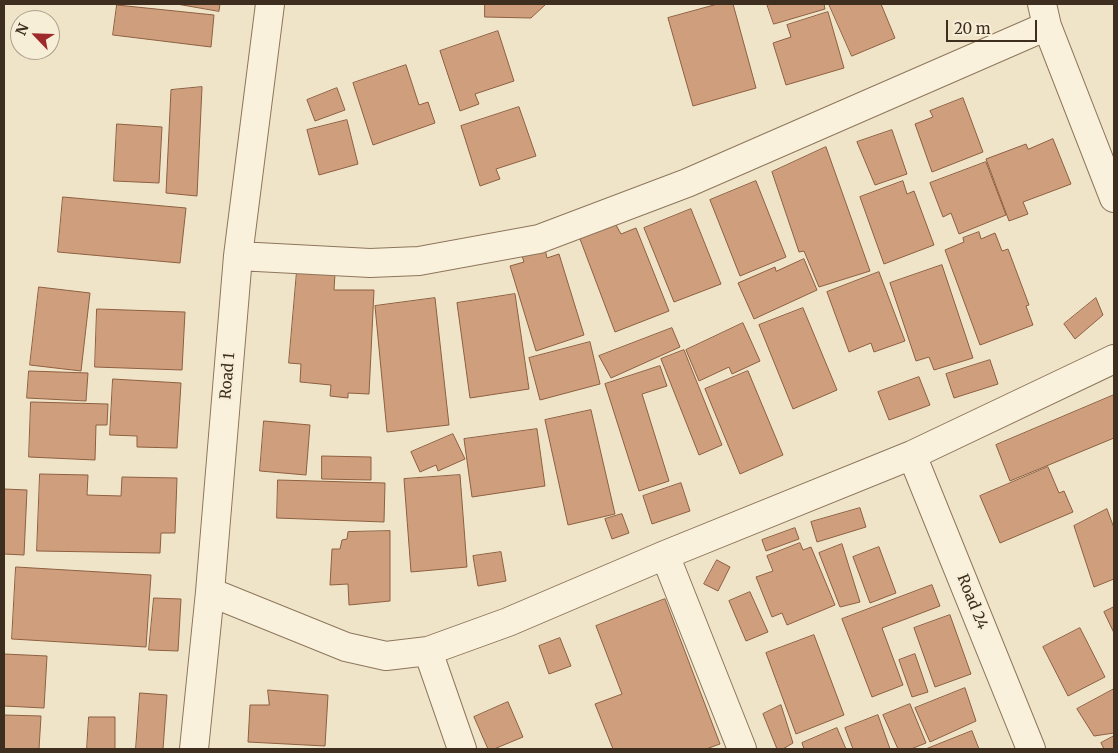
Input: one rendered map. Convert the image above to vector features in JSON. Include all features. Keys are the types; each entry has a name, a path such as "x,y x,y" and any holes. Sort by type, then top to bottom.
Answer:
{"street":[{"name":"Road 1","path":"194,749 210,592 238,256 270,4"},
{"path":"238,256 370,263 419,261 539,238 687,183 1045,15 1114,198"},
{"path":"210,592 346,647 386,656 428,651 508,622 665,555 912,455 1114,359"},
{"name":"Road 24","path":"912,455 1031,749"},
{"path":"665,555 742,749"},
{"path":"428,651 462,749"}],"building":[{"path":"177,4 220,4 219,11"},
{"path":"485,4 546,4 531,18 485,17"},
{"path":"718,4 733,4 756,88 693,106 668,18"},
{"path":"767,4 824,4 825,9 774,24"},
{"path":"829,4 881,4 895,38 852,56"},
{"path":"117,5 214,15 211,47 113,35"},
{"path":"828,12 844,68 786,85 773,43 791,37 787,25"},
{"path":"498,31 514,81 475,94 479,104 460,111 440,51"},
{"path":"406,65 419,105 428,102 435,123 373,145 353,83"},
{"path":"202,87 197,196 166,193 171,90"},
{"path":"337,88 345,110 315,121 307,100"},
{"path":"963,98 983,152 932,172 915,124 933,117 930,111"},
{"path":"519,107 536,156 496,169 500,179 480,186 461,126"},
{"path":"347,120 358,164 319,175 307,130"},
{"path":"117,124 162,127 159,183 114,181"},
{"path":"892,130 907,174 875,185 857,142"},
{"path":"1053,139 1071,184 1023,202 1028,214 1009,221 986,159 1026,144 1028,149"},
{"path":"826,147 870,271 819,287 804,251 799,252 772,172"},
{"path":"986,162 1006,215 959,234 951,213 943,217 930,183"},
{"path":"756,181 786,257 740,276 710,200"},
{"path":"903,181 907,194 914,191 934,245 884,264 860,197"},
{"path":"63,197 186,208 180,263 58,252"},
{"path":"691,209 721,284 674,302 644,228"},
{"path":"616,225 621,234 636,228 669,311 615,332 580,239"},
{"path":"979,232 981,239 995,233 1002,251 1008,249 1029,305 1026,306 1033,325 980,345 945,250 964,242 963,238"},
{"path":"545,249 547,258 559,254 584,335 536,351 510,266 524,262 522,256"},
{"path":"804,259 817,290 754,319 738,283 775,267 776,271"},
{"path":"942,265 973,358 934,370 929,357 916,361 890,283"},
{"path":"297,271 335,273 334,290 374,290 369,394 348,393 348,398 330,396 331,385 300,382 301,364 289,363"},
{"path":"879,272 905,341 874,352 871,343 849,352 827,292"},
{"path":"39,287 90,293 81,371 30,365"},
{"path":"515,294 529,389 470,398 457,303"},
{"path":"435,298 449,425 387,432 375,306"},
{"path":"1096,298 1103,315 1075,339 1064,324"},
{"path":"803,308 837,390 793,409 759,325"},
{"path":"97,309 185,312 182,370 95,367"},
{"path":"743,323 760,361 732,374 729,367 699,381 686,350"},
{"path":"672,328 680,347 611,378 599,356"},
{"path":"590,342 600,384 540,400 529,358"},
{"path":"684,350 722,445 699,455 661,359"},
{"path":"990,360 998,384 954,398 946,374"},
{"path":"660,366 667,386 642,394 669,481 639,491 605,384"},
{"path":"29,371 88,373 86,401 27,398"},
{"path":"748,371 783,455 740,474 705,389"},
{"path":"919,377 930,405 889,420 878,392"},
{"path":"113,379 181,383 177,448 137,447 137,436 110,435"},
{"path":"1114,395 1114,438 1010,481 996,445"},
{"path":"31,402 108,404 107,425 96,425 95,460 29,457"},
{"path":"591,410 615,514 568,525 545,420"},
{"path":"264,421 310,425 306,475 260,471"},
{"path":"537,429 545,486 472,497 464,439"},
{"path":"453,434 465,459 438,471 436,465 420,472 411,452"},
{"path":"322,456 371,457 371,480 322,479"},
{"path":"1048,467 1059,493 1064,491 1073,512 1000,543 980,496"},
{"path":"40,474 88,475 87,495 121,496 122,477 177,478 175,533 161,533 160,553 37,551"},
{"path":"460,475 467,567 411,572 404,479"},
{"path":"278,480 385,483 384,522 277,518"},
{"path":"681,483 690,511 652,524 643,496"},
{"path":"4,489 27,490 24,555 4,554"},
{"path":"860,508 866,527 817,542 811,522"},
{"path":"1107,509 1114,528 1114,579 1094,587 1074,526"},
{"path":"622,514 629,533 612,539 605,519"},
{"path":"795,528 799,539 766,551 762,540"},
{"path":"390,531 390,601 349,605 348,584 330,585 332,549 340,549 342,540 347,539 348,532"},
{"path":"800,543 803,550 811,547 835,605 787,625 782,613 772,617 756,577 773,571 767,556"},
{"path":"842,544 860,602 840,607 819,553"},
{"path":"879,547 896,593 870,603 853,557"},
{"path":"501,552 506,581 478,586 473,556"},
{"path":"717,560 730,567 718,591 704,584"},
{"path":"16,567 151,575 146,647 12,639"},
{"path":"932,585 940,606 882,628 903,685 872,697 842,619"},
{"path":"750,592 768,632 746,641 729,601"},
{"path":"154,598 181,599 178,651 149,650"},
{"path":"665,599 720,744 706,749 613,749 595,704 622,694 596,626"},
{"path":"1114,607 1114,633 1104,612"},
{"path":"950,615 971,674 935,687 914,628"},
{"path":"1080,628 1105,677 1068,696 1043,647"},
{"path":"814,635 844,715 796,734 766,653"},
{"path":"560,638 571,666 549,674 539,646"},
{"path":"4,654 47,656 44,708 4,706"},
{"path":"915,654 928,692 912,697 899,660"},
{"path":"965,688 976,721 930,742 915,708"},
{"path":"1114,689 1114,733 1094,736 1077,709"},
{"path":"268,690 328,695 325,746 248,742 250,705 269,705"},
{"path":"140,693 167,695 163,749 136,749"},
{"path":"508,702 523,737 494,749 488,749 474,717"},
{"path":"910,704 926,743 911,749 898,749 883,715"},
{"path":"781,705 793,743 783,749 777,749 763,714"},
{"path":"4,715 41,716 39,749 4,749"},
{"path":"878,715 890,749 853,749 845,728"},
{"path":"89,717 115,717 115,749 87,749"},
{"path":"837,728 846,749 804,749 802,743"},
{"path":"972,731 979,749 926,749"},
{"path":"1114,736 1114,749 1104,749 1101,743"}]}
